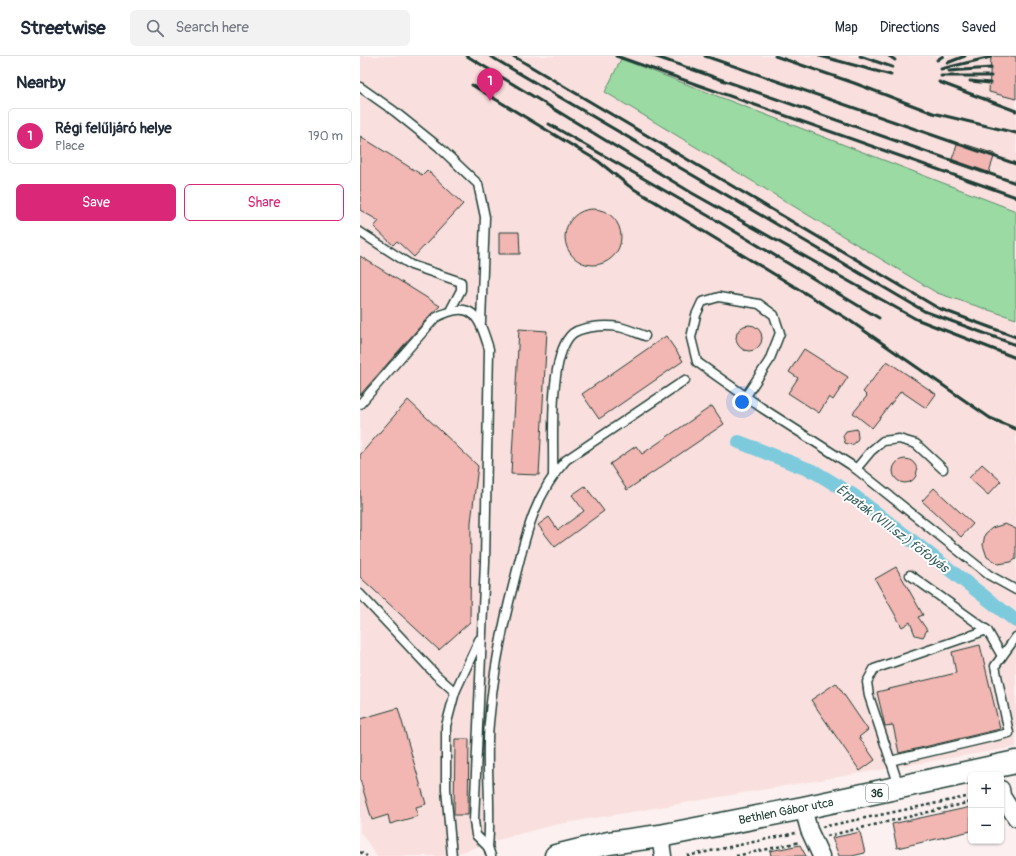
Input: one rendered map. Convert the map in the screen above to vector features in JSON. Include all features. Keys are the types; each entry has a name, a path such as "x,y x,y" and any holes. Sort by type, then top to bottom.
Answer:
{"main road":[{"name":"Bethlen Gábor utca","path":"556,856 609,843 662,846 803,808 1003,768"}],"street":[{"path":"1004,799 1016,816"},
{"path":"803,808 811,834 822,856"}],"lane":[{"path":"360,87 440,147 478,184 485,217 481,322 489,349 485,562 474,821 476,835 488,847"},
{"path":"360,232 411,265 461,282 461,290 451,309 435,318 360,404"},
{"path":"746,396 769,361 780,333 774,315 759,304 720,297 702,302 696,315 691,338 697,362 746,396 856,469 989,575 1016,590"},
{"path":"451,309 469,311 481,322"},
{"path":"553,474 555,385 559,357 570,336 585,327 619,327 645,336"},
{"path":"491,856 488,847 489,723 504,623 528,526 539,499 553,474 566,460 685,380"},
{"path":"856,469 871,450 883,441 899,439 916,444 943,469"},
{"path":"910,575 987,630 1002,656"},
{"path":"360,594 436,675 455,692"},
{"path":"900,788 868,696 867,682 874,670 987,630"},
{"path":"452,856 446,789 446,726 455,692 482,636"},
{"path":"890,761 1009,733 995,666 1016,637"}],"path":[{"path":"736,856 811,834 968,797"},
{"path":"687,856 811,834 968,803"},
{"path":"360,852 367,856"}],"shaded area":[{"path":"360,56 1016,56 1016,747 554,825 508,837 450,856 377,856 360,832"}],"green space":[{"path":"621,59 1016,211 1016,319 937,293 605,92"}],"building":[{"path":"991,56 1016,56 1016,99 989,92"},
{"path":"360,136 422,175 427,170 463,204 414,257 397,241 393,245 374,227 379,221 360,210"},
{"path":"958,142 995,154 988,175 951,162"},
{"path":"593,209 604,211 613,217 619,226 621,237 619,248 613,257 604,263 593,265 582,263 573,257 567,248 565,237 567,226 573,217 582,211"},
{"path":"499,232 519,232 520,254 499,254"},
{"path":"360,256 440,306 431,314 360,395"},
{"path":"749,325 758,329 762,338 758,347 749,351 740,347 736,338 740,329"},
{"path":"519,329 547,331 539,475 511,474"},
{"path":"666,336 683,361 599,419 582,394"},
{"path":"804,349 848,377 833,400 829,397 819,413 788,393 798,378 789,372"},
{"path":"887,361 936,394 926,408 901,391 872,428 853,413 867,396 863,392"},
{"path":"408,400 478,466 471,522 470,622 439,650 360,577 360,455"},
{"path":"712,406 724,424 627,490 610,464 636,446 642,454"},
{"path":"857,429 858,438 856,442 852,445 845,443 843,436 846,431"},
{"path":"905,459 910,460 916,466 916,476 910,482 905,483 900,482 894,476 893,471 894,466 900,460"},
{"path":"982,464 1001,481 988,495 969,478"},
{"path":"585,486 604,511 555,547 538,525 549,517 558,530 584,511 572,495"},
{"path":"934,488 973,524 961,537 922,501"},
{"path":"1005,524 1016,529 1016,559 1011,562 998,564 987,557 983,545 985,534 992,528"},
{"path":"896,567 923,615 918,617 927,630 923,637 915,635 910,622 902,627 875,579"},
{"path":"980,645 1000,729 899,753 893,725 885,726 877,692 956,673 952,652"},
{"path":"836,683 868,730 859,737 875,760 860,771 811,700"},
{"path":"398,708 426,804 416,807 418,816 390,824 388,815 372,820 360,779 360,719"},
{"path":"455,739 469,739 468,815 454,815"},
{"path":"968,808 968,832 897,848 892,824"},
{"path":"860,832 865,853 852,856 839,856 832,838"},
{"path":"800,845 806,856 771,856 770,851"}],"waterway":[{"name":"Érpatak (VIII.sz.) főfolyás","path":"739,442 815,472 853,495 1016,621"}],"railway":[{"path":"467,56 692,193 916,319 1016,358"},
{"path":"490,56 924,311 1016,345"},
{"path":"513,56 938,308 1016,337"},
{"path":"616,56 1016,197"},
{"path":"654,56 1016,183"},
{"path":"705,56 1016,164"},
{"path":"775,56 854,83 933,113 1016,133"},
{"path":"820,56 891,75"},
{"path":"860,56 892,67"},
{"path":"889,56 895,60"},
{"path":"937,60 943,56"},
{"path":"947,63 965,56"},
{"path":"941,69 991,57"},
{"path":"949,71 991,68"},
{"path":"941,76 991,76"},
{"path":"970,81 990,83"},
{"path":"939,82 1016,111"},
{"path":"472,85 598,161 629,186 846,318 990,418 1016,429"},
{"path":"549,124 719,222 879,318"}],"place":[{"name":"Régi felűljáró helye","path":"490,101"}]}
